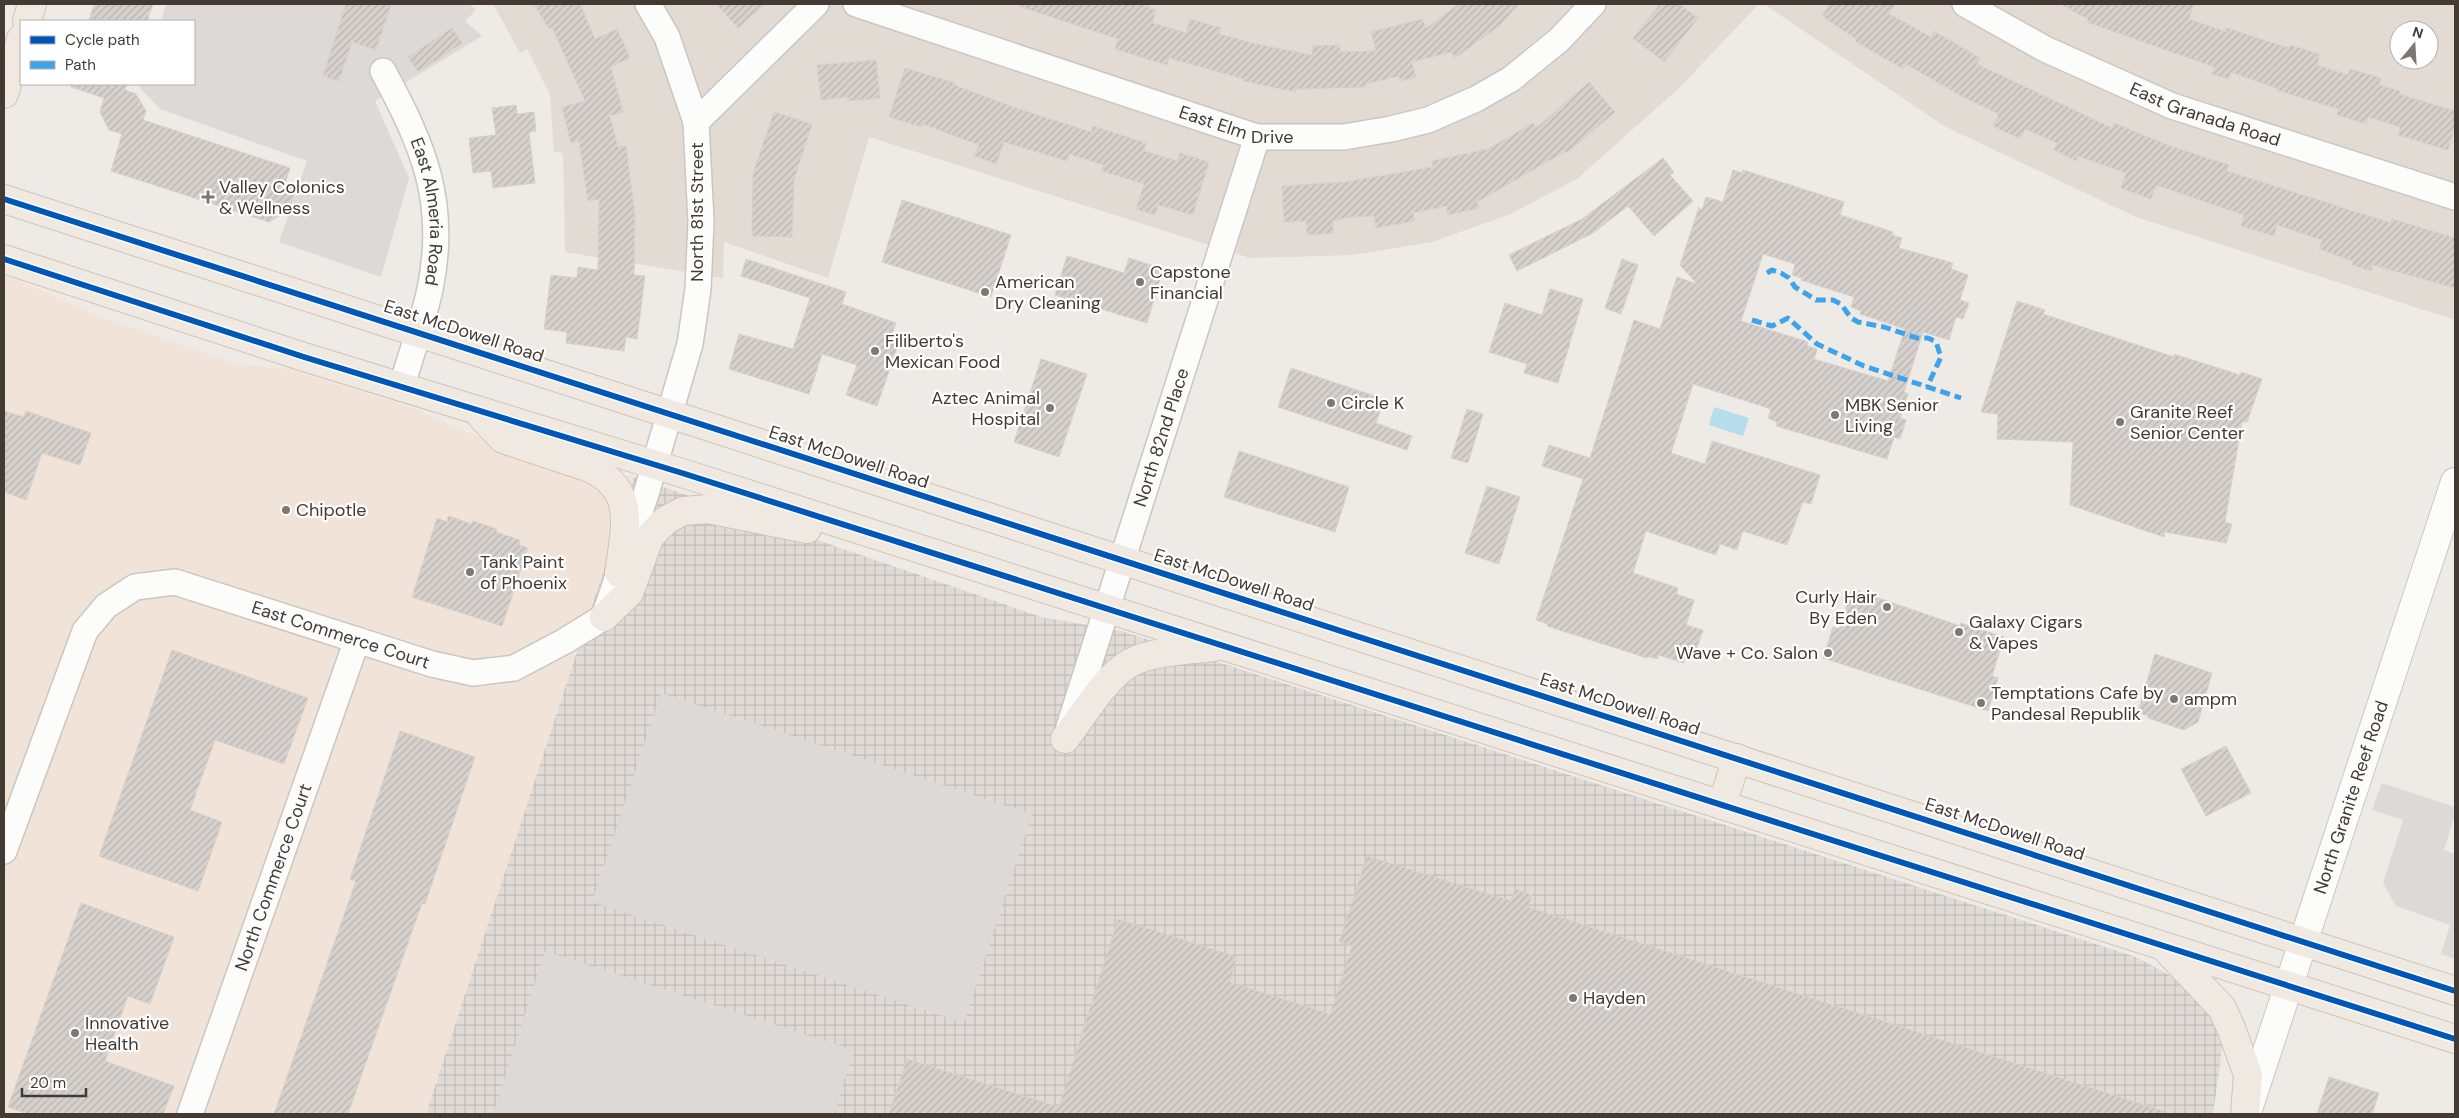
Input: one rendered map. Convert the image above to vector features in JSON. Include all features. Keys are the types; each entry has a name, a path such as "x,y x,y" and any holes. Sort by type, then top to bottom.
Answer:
{"main road":[{"path":"27,20 32,4"},
{"path":"4,94 20,42"},
{"name":"East McDowell Road","path":"4,199 2455,991"},
{"path":"4,259 402,388 655,464 2455,1039"},
{"path":"476,410 504,439 587,467 599,472 612,482 621,494 626,512 619,573"},
{"path":"604,617 629,593 650,536 666,520 684,511 708,509 931,553"},
{"path":"1065,739 1109,681 1130,663 1144,657 1222,646"},
{"path":"1722,805 1737,758"},
{"path":"2163,946 2222,1008 2248,1075 2246,1114"}],"street":[{"path":"648,4 667,37 696,122"},
{"name":"North 81st Street","path":"655,464 690,344 698,289 701,222 696,122 816,4"},
{"name":"East Elm Drive","path":"856,4 1257,137 1344,137 1391,130 1428,120 1476,99 1511,79 1559,40 1593,4"},
{"name":"East Granada Road","path":"1965,4 2045,49 2172,106 2455,197"},
{"name":"East Almeria Road","path":"383,71 420,144 429,172 437,230 430,290 402,388"},
{"name":"North 82nd Place","path":"1065,739 1108,610 1257,137"},
{"path":"604,617 655,464"},
{"name":"North Granite Reef Road","path":"2246,1114 2290,986 2455,482"},
{"name":"East Commerce Court","path":"4,850 85,631 106,606 135,587 175,582 432,664 473,672 514,668 565,641 604,617"},
{"name":"North Commerce Court","path":"190,1114 358,640"}],"shaded area":[{"path":"166,4 470,4 476,10 465,21 482,36 375,101 409,178 381,277 279,242 307,161 160,109 139,87 140,85 195,85 195,20 161,20"},
{"path":"493,4 1759,4 1678,89 1577,179 1511,214 1432,242 1353,255 1250,258 869,137 828,278 724,242 723,278 565,252 563,153 554,152 550,95 527,49 520,53"},
{"path":"1764,4 2455,4 2455,320 2136,217 1944,126"},
{"path":"4,278 15,279 94,315 237,364 289,369 419,410 458,429 594,476 626,475 634,477 426,1114 4,1114"},
{"path":"634,477 1041,617 1121,631 2136,957 2182,982 2215,1014 2223,1042 2213,1114 426,1114"},
{"path":"661,693 1032,814 964,1023 592,902"},
{"path":"2382,783 2455,807 2455,814 2444,850 2455,854 2455,959 2441,954 2450,925 2396,906 2383,883 2403,820 2372,810"},
{"path":"545,951 854,1050 834,1114 493,1114"}],"water":[{"path":"1714,407 1749,418 1743,436 1709,425"}],"building":[{"path":"94,4 153,4 147,20 89,20"},
{"path":"346,4 391,4 376,50 352,42 339,81 323,76"},
{"path":"534,4 580,4 595,39 617,29 630,58 611,67 623,112 610,116 618,147 626,146 635,216 634,275 645,276 637,339 626,337 624,351 566,343 567,332 544,329 551,275 577,278 578,267 598,270 599,199 588,201 579,141 571,143 562,107 585,101 552,27 549,29"},
{"path":"716,4 765,4 738,28"},
{"path":"1021,4 1149,4 1148,7 1156,10 1152,23 1186,33 1190,19 1221,28 1219,34 1256,44 1312,55 1312,46 1340,45 1340,52 1376,51 1371,32 1423,19 1426,28 1459,4 1519,4 1499,26 1455,58 1451,52 1412,62 1416,77 1400,81 1399,76 1366,84 1366,87 1296,89 1296,92 1243,81 1244,79 1169,58 1167,65 1115,49 1118,39 1021,7"},
{"path":"1660,4 1679,4 1698,18 1664,62 1633,38"},
{"path":"1830,4 1895,4 1889,14 1931,37 1934,31 1980,58 1977,64 2112,128 2114,123 2170,146 2229,165 2227,171 2391,223 2392,219 2455,238 2455,288 2373,265 2371,271 2352,265 2353,261 2319,249 2322,240 2277,225 2274,236 2241,226 2244,215 2156,185 2151,199 2121,188 2126,173 2078,156 2076,161 2054,150 2057,143 2025,129 2020,139 1993,126 1999,114 1963,97 1906,64 1903,69 1855,41 1856,39 1822,16"},
{"path":"2060,4 2194,4 2189,19 2226,32 2227,28 2289,48 2290,45 2320,54 2317,65 2348,75 2350,69 2381,78 2379,85 2400,91 2399,94 2455,111 2455,126 2448,150 2398,135 2400,127 2368,117 2366,124 2337,115 2338,109 2276,90 2276,88 2231,72 2229,79 2212,74 2214,67 2087,22 2088,19"},
{"path":"452,28 462,43 418,72 408,57"},
{"path":"876,60 880,98 848,101 848,97 821,100 817,65"},
{"path":"905,68 955,83 954,85 1013,107 1091,132 1093,126 1146,143 1144,151 1177,161 1180,153 1209,162 1193,215 1158,205 1155,215 1136,209 1144,184 1102,171 1104,165 1069,154 1067,161 1004,142 996,164 974,156 979,145 923,124 922,127 889,117"},
{"path":"1589,82 1615,112 1567,153 1566,151 1477,202 1479,208 1448,215 1446,206 1413,213 1414,221 1376,228 1374,216 1350,217 1333,221 1333,233 1307,235 1306,221 1284,222 1282,186 1345,182 1433,167 1432,161 1488,149 1533,123 1536,128"},
{"path":"71,85 127,85 125,90 136,94 146,111 143,120 290,168 285,183 297,187 289,210 269,222 111,171 122,134 109,130 100,112 104,98 71,87"},
{"path":"516,105 517,114 534,112 536,131 529,132 535,183 493,188 491,171 473,173 469,138 496,135 492,108"},
{"path":"774,112 812,124 794,180 792,237 752,236 753,173"},
{"path":"1663,158 1674,172 1670,175 1693,201 1654,236 1628,206 1593,233 1517,271 1509,255 1582,219"},
{"name":"MBK Senior Living","path":"1733,170 1742,173 1743,170 1844,202 1840,215 1893,232 1892,235 1902,238 1899,248 1953,263 1951,269 1968,275 1960,300 1969,303 1963,319 1956,317 1949,340 1923,332 1904,392 1908,394 1900,418 1906,420 1900,439 1894,437 1887,459 1776,426 1777,422 1768,418 1771,409 1693,384 1671,453 1705,464 1712,441 1820,475 1811,504 1803,502 1787,545 1743,531 1737,550 1720,544 1716,555 1646,531 1633,573 1678,588 1676,594 1694,600 1686,625 1703,630 1697,648 1689,646 1684,663 1659,655 1657,659 1647,656 1647,658 1547,626 1548,624 1536,620 1583,479 1542,466 1549,445 1590,458 1634,320 1660,329 1677,277 1697,284 1680,265 1699,207 1702,210 1706,197 1723,202","holes":["1763,254 1795,264 1792,275 1802,278 1801,280 1854,297 1851,307 1861,311 1860,314 1905,329 1888,381 1814,359 1817,349 1807,346 1808,342 1741,321"]},
{"path":"902,200 1011,235 991,297 882,262"},
{"name":"Capstone Financial","path":"1067,256 1124,273 1129,258 1163,269 1147,323 1055,295"},
{"path":"746,259 846,292 842,304 896,323 891,336 900,339 877,406 846,395 857,365 822,354 809,394 729,369 739,334 793,349 810,298 741,276"},
{"path":"1622,259 1638,265 1621,314 1605,308"},
{"path":"1550,289 1583,299 1558,383 1524,373 1527,364 1489,352 1505,303 1542,315"},
{"name":"Granite Reef Senior Center","path":"2017,301 2045,310 2043,314 2174,357 2174,354 2240,375 2241,372 2262,379 2247,422 2242,422 2225,522 2232,524 2226,543 2165,532 2164,537 2070,505 2073,442 1997,439 1998,414 1981,412"},
{"name":"Aztec Animal Hospital","path":"1041,359 1087,374 1059,457 1014,442"},
{"name":"Circle K","path":"1291,368 1384,399 1376,423 1412,436 1407,450 1278,407"},
{"path":"1467,409 1483,414 1468,463 1451,458"},
{"path":"4,411 24,417 26,411 91,433 80,465 42,453 26,500 4,492"},
{"path":"1239,451 1349,487 1335,532 1224,497"},
{"path":"1487,486 1520,497 1499,564 1465,553"},
{"name":"Tank Paint of Phoenix","path":"448,516 472,524 473,521 497,529 496,532 520,540 519,545 528,548 502,626 412,597 437,518 447,522"},
{"path":"1852,589 1960,626 1961,623 2004,637 1992,676 1998,678 1988,711 1823,658 1833,627 1839,629"},
{"path":"172,650 308,698 284,764 215,740 190,810 222,822 198,891 99,856"},
{"name":"ampm","path":"2155,654 2212,673 2198,722 2184,730 2148,718 2148,716 2138,712"},
{"path":"400,731 475,757 425,904 422,903 348,1114 274,1114 356,881 350,879"},
{"path":"2226,746 2251,793 2206,816 2181,769"},
{"name":"Hayden","path":"1367,856 1511,901 1515,889 1532,895 1528,907 2163,1111 2162,1114 889,1114 907,1059 1059,1107 1118,919 1237,957 1230,982 1330,1014 1352,946 1339,942"},
{"name":"Innovative Health","path":"81,903 174,937 150,1004 128,996 105,1061 174,1086 163,1114 28,1114 8,1107"},
{"path":"2329,1077 2379,1093 2372,1114 2317,1114"}],"marked path":[{"path":"1767,273 1772,270 1781,273 1789,278 1795,287 1816,300 1833,300 1841,304 1851,318 1858,322 1884,327 1917,338 1928,338 1936,342 1941,357 1927,387"},
{"path":"1752,320 1772,326 1788,318 1817,344 1864,366 1961,398"}],"cycle path":[{"path":"4,199 2455,991"},
{"path":"4,259 304,357 682,473 2455,1039"}],"place":[{"name":"Valley Colonics & Wellness","path":"208,197"},
{"name":"Capstone Financial","path":"1140,282"},
{"name":"American Dry Cleaning","path":"985,292"},
{"name":"Filiberto's Mexican Food","path":"875,351"},
{"name":"Circle K","path":"1331,403"},
{"name":"Aztec Animal Hospital","path":"1050,408"},
{"name":"MBK Senior Living","path":"1835,415"},
{"name":"Granite Reef Senior Center","path":"2120,422"},
{"name":"Chipotle","path":"286,510"},
{"name":"Tank Paint of Phoenix","path":"470,572"},
{"name":"Curly Hair By Eden","path":"1887,607"},
{"name":"Galaxy Cigars & Vapes","path":"1959,632"},
{"name":"Wave + Co. Salon","path":"1828,653"},
{"name":"ampm","path":"2174,699"},
{"name":"Temptations Cafe by Pandesal Republik","path":"1981,703"},
{"name":"Hayden","path":"1573,998"},
{"name":"Innovative Health","path":"75,1033"}]}
